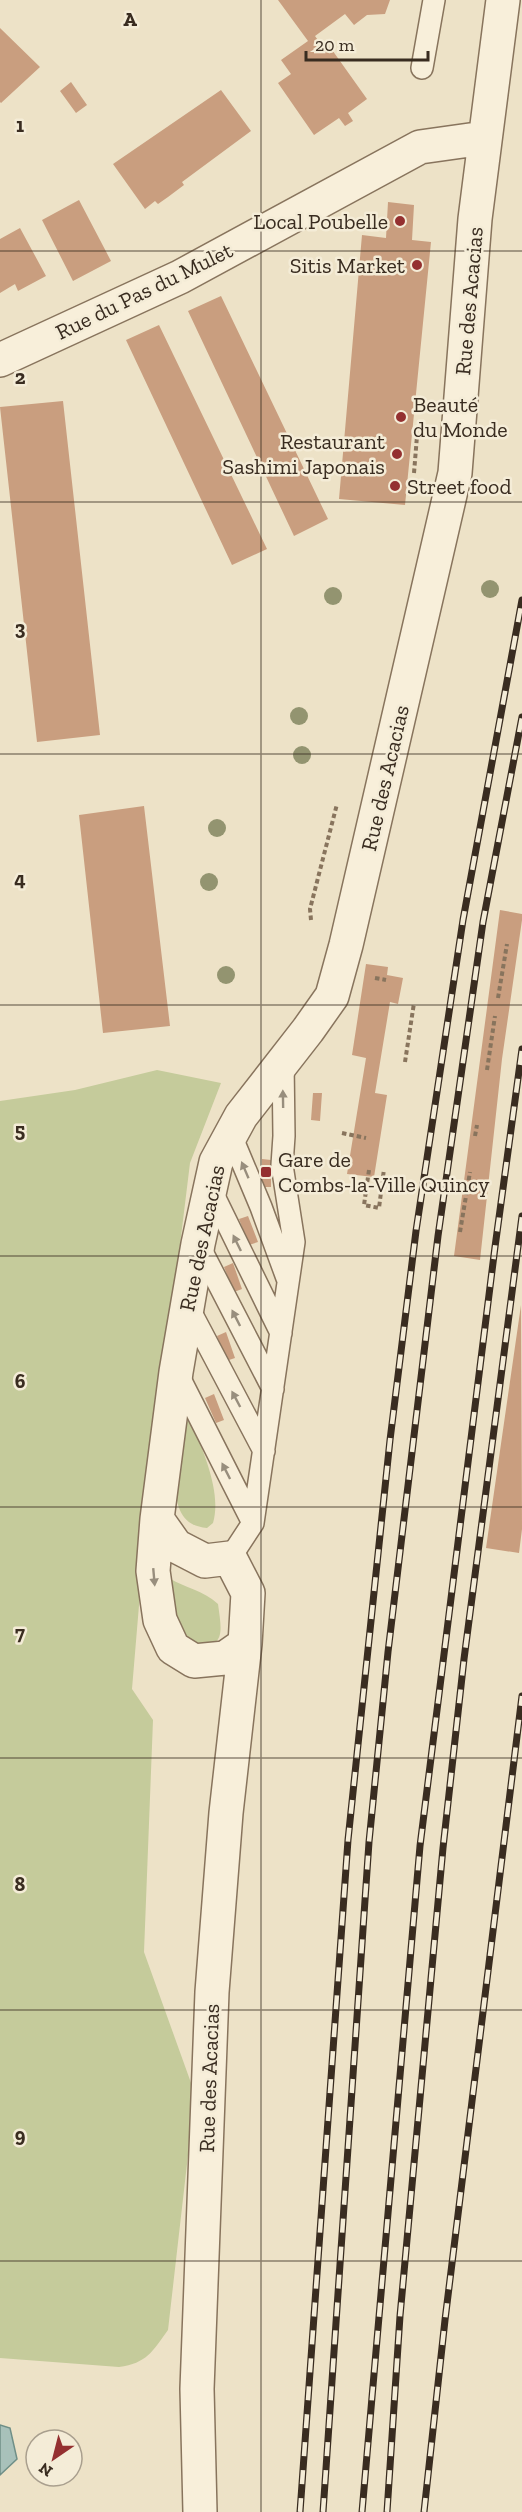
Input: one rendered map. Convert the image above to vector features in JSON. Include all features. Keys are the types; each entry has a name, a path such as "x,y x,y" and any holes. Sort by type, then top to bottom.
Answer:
{"street":[{"name":"Rue des Acacias","path":"245,1644 225,1658 194,1661 173,1648 160,1620 153,1571 157,1519 176,1372 198,1244 216,1162 230,1133 326,1004 346,945 455,473 474,231 503,0"},
{"name":"Rue du Pas du Mulet","path":"0,360 180,277 420,147 484,138"},
{"path":"157,1519 176,1546 205,1562 230,1558"},
{"name":"Rue des Acacias","path":"200,2512 197,2390 212,1992 226,1813 245,1644 248,1593 230,1558"}],"lane":[{"path":"422,68 434,0"},
{"path":"230,1558 253,1523 294,1242 282,1165 283,1062"},
{"path":"230,1133 261,1207 288,1282"},
{"path":"209,1187 281,1333"},
{"path":"198,1244 273,1389"},
{"path":"188,1306 264,1451"},
{"path":"176,1372 253,1523"}],"path":[{"path":"412,483 418,425"},
{"path":"311,921 310,909 339,794"},
{"path":"498,998 507,944"},
{"path":"405,1062 414,1003"},
{"path":"486,1070 495,1016"},
{"path":"475,1137 477,1125"},
{"path":"342,1133 366,1138"},
{"path":"369,1170 364,1205 379,1208 384,1170"},
{"path":"460,1232 470,1172"}],"green space":[{"path":"157,1070 221,1083 190,1163 146,1522 132,1689 153,1720 144,1952 195,2094 168,2330 143,2359 119,2367 0,2358 0,1101 75,1090"},
{"path":"189,1421 193,1424 213,1486 215,1511 213,1523 207,1528 192,1524 182,1514 177,1501 177,1469 185,1423"},
{"path":"169,1578 206,1595 218,1604 220,1631 216,1642 202,1645 191,1644 177,1627"}],"water":[{"path":"0,2425 10,2428 17,2459 0,2475"}],"building":[{"path":"278,0 390,0 385,14 367,15 354,25 345,14 315,36 325,50 330,47 367,99 348,113 353,121 345,126 339,118 314,135 278,83 291,74 281,60 308,41"},
{"path":"0,28 40,67 1,103 0,102"},
{"path":"71,82 87,105 76,113 60,91"},
{"path":"221,90 251,131 182,182 184,185 168,197 158,204 155,201 145,209 113,164"},
{"path":"79,200 111,261 73,281 42,220"},
{"path":"388,202 414,205 412,240 431,242 405,505 339,499 362,235 386,238"},
{"path":"20,228 46,276 18,291 15,284 0,293 0,239"},
{"path":"221,296 328,519 294,536 188,311"},
{"path":"159,325 267,549 232,565 126,340"},
{"path":"63,401 100,735 37,742 0,407"},
{"path":"144,806 170,1026 103,1033 79,815"},
{"path":"500,910 522,914 522,920 502,1059 480,1260 454,1256"},
{"path":"366,964 388,967 387,975 403,978 398,1004 390,1002 375,1093 387,1095 374,1177 347,1174 366,1058 352,1055"},
{"path":"313,1093 322,1093 320,1121 311,1120"},
{"path":"262,1159 271,1160 271,1187 262,1187"},
{"path":"248,1216 258,1242 249,1245 239,1219"},
{"path":"233,1263 242,1289 234,1292 224,1267"},
{"path":"521,1305 522,1529 519,1553 486,1548"},
{"path":"226,1332 235,1358 226,1361 217,1336"},
{"path":"214,1394 224,1420 216,1423 205,1398"}],"railway":[{"path":"300,2512 348,1840 390,1440 416,1231 463,920 522,600"},
{"path":"323,2512 369,1842 388,1652 438,1236 483,922 522,717"},
{"path":"362,2512 420,1846 522,1049"},
{"path":"387,2512 400,2316 443,1848 464,1659 522,1216"},
{"path":"424,2512 445,2320 522,1696"}],"place":[{"name":"Local Poubelle","path":"400,221"},
{"name":"Sitis Market","path":"417,265"},
{"name":"Beauté du Monde","path":"401,417"},
{"name":"Restaurant Sashimi Japonais","path":"397,454"},
{"name":"Street food","path":"395,486"},
{"name":"Gare de Combs-la-Ville Quincy","path":"266,1172"}]}
